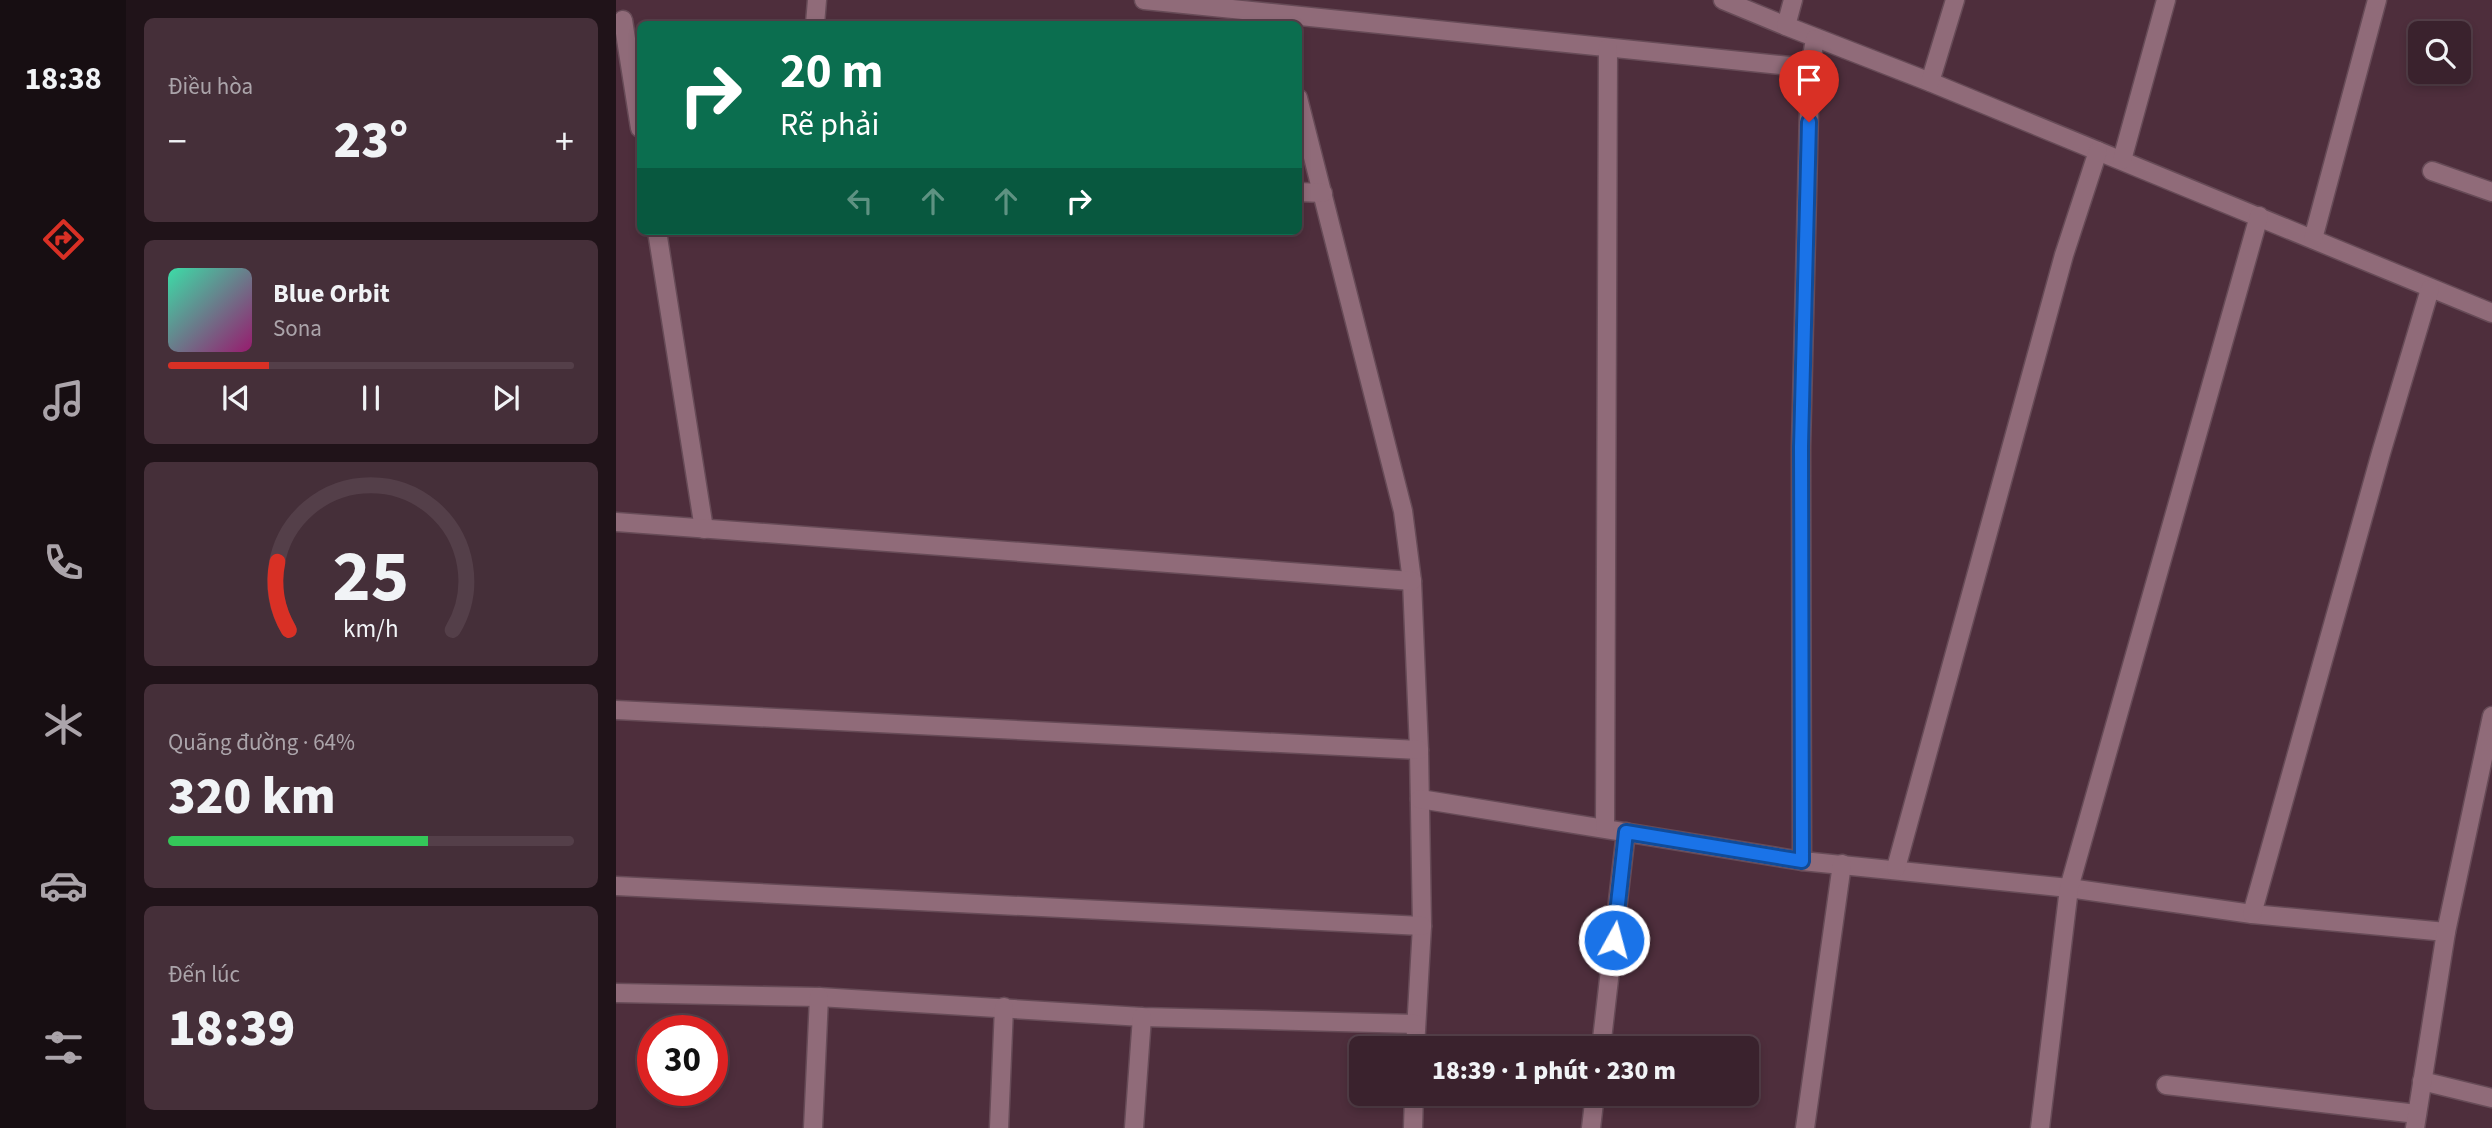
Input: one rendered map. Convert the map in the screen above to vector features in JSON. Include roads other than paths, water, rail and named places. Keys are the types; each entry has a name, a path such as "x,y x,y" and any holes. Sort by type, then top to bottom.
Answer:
{"street":[{"path":"816,21 817,0"},
{"path":"1144,0 1278,20"},
{"path":"1723,0 2122,160 2492,313"},
{"path":"1786,26 1793,0"},
{"path":"1930,82 1955,0"},
{"path":"2122,160 2166,0"},
{"path":"2313,239 2378,0"},
{"path":"623,20 637,109"},
{"path":"1302,22 1810,68"},
{"path":"1802,861 1801,447 1810,68 1815,39"},
{"path":"1605,828 1608,48"},
{"path":"1302,113 1403,511 1412,581 1419,750 1422,926 1416,1036"},
{"path":"1896,868 2064,255 2098,151"},
{"path":"2432,171 2492,192"},
{"path":"1302,192 1323,193"},
{"path":"2040,1128 2069,888 2259,216"},
{"path":"658,235 704,529"},
{"path":"2252,914 2381,453 2430,289"},
{"path":"616,522 1412,581"},
{"path":"616,710 1419,750"},
{"path":"2166,1085 2416,1121 2446,932 2492,716"},
{"path":"1420,799 1802,861 1896,868 2069,888 2252,914 2446,932"},
{"path":"1602,1036 1626,832"},
{"path":"1805,1128 1842,864"},
{"path":"616,886 1422,926"},
{"path":"616,993 819,997 1142,1017 1416,1024"},
{"path":"813,1128 819,997"},
{"path":"999,1128 1004,1007"},
{"path":"1134,1128 1142,1017"},
{"path":"2422,1081 2492,1098"},
{"path":"1413,1128 1414,1106"},
{"path":"1591,1128 1594,1106"}]}
